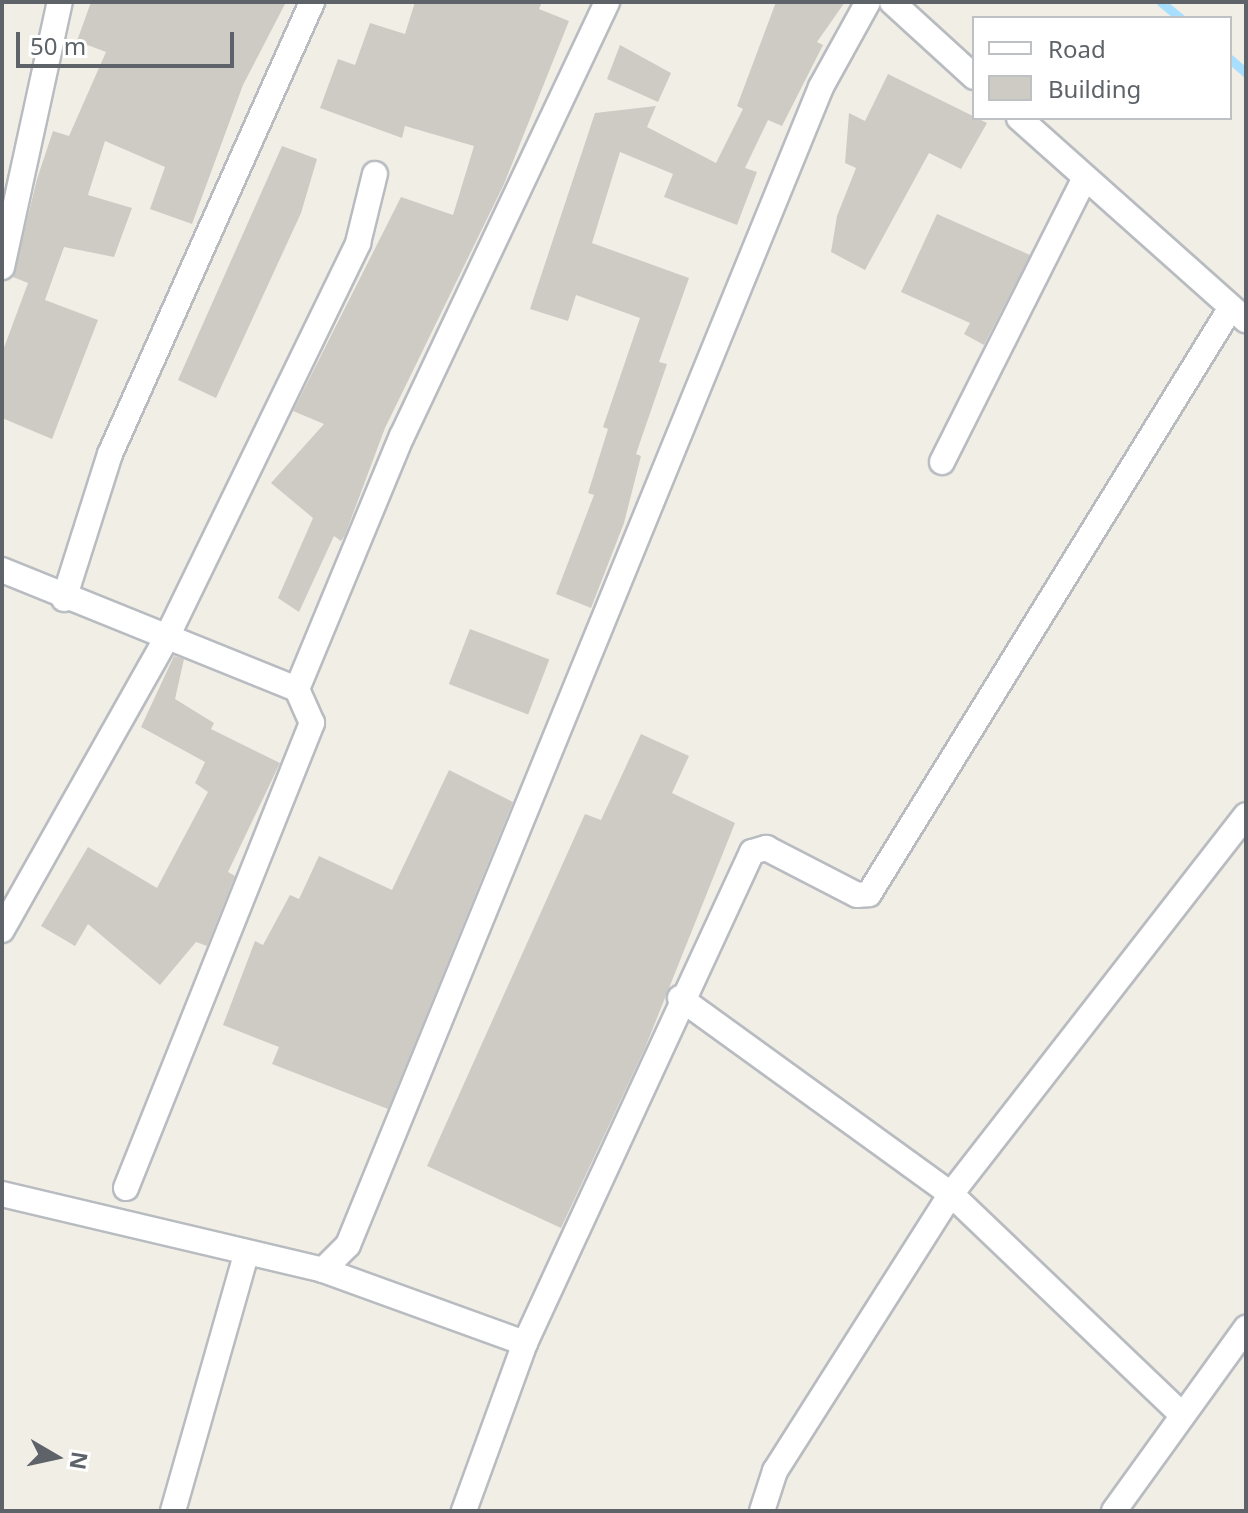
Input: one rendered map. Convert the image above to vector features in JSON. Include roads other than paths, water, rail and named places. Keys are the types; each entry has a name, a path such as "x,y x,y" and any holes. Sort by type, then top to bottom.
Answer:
{"street":[{"path":"2,267 60,2"},
{"path":"64,599 110,454 312,2"},
{"path":"297,689 402,436 607,2"},
{"path":"323,1270 348,1245 821,87 868,2"},
{"path":"892,2 972,75"},
{"path":"464,1511 525,1343 680,998 758,847 857,895 869,894 1238,315 1021,120"},
{"path":"2,930 166,639 358,243 375,174"},
{"path":"942,462 1085,178"},
{"path":"2,570 64,599 297,689 312,723 126,1188"},
{"path":"762,1511 775,1471 951,1194 1246,815"},
{"path":"680,998 951,1194 1181,1414"},
{"path":"2,1194 323,1270 525,1343"},
{"path":"173,1511 247,1252"},
{"path":"1114,1511 1181,1414 1246,1328"}],"waterway":[{"path":"1161,2 1178,16"},
{"path":"1232,61 1246,73"}]}
